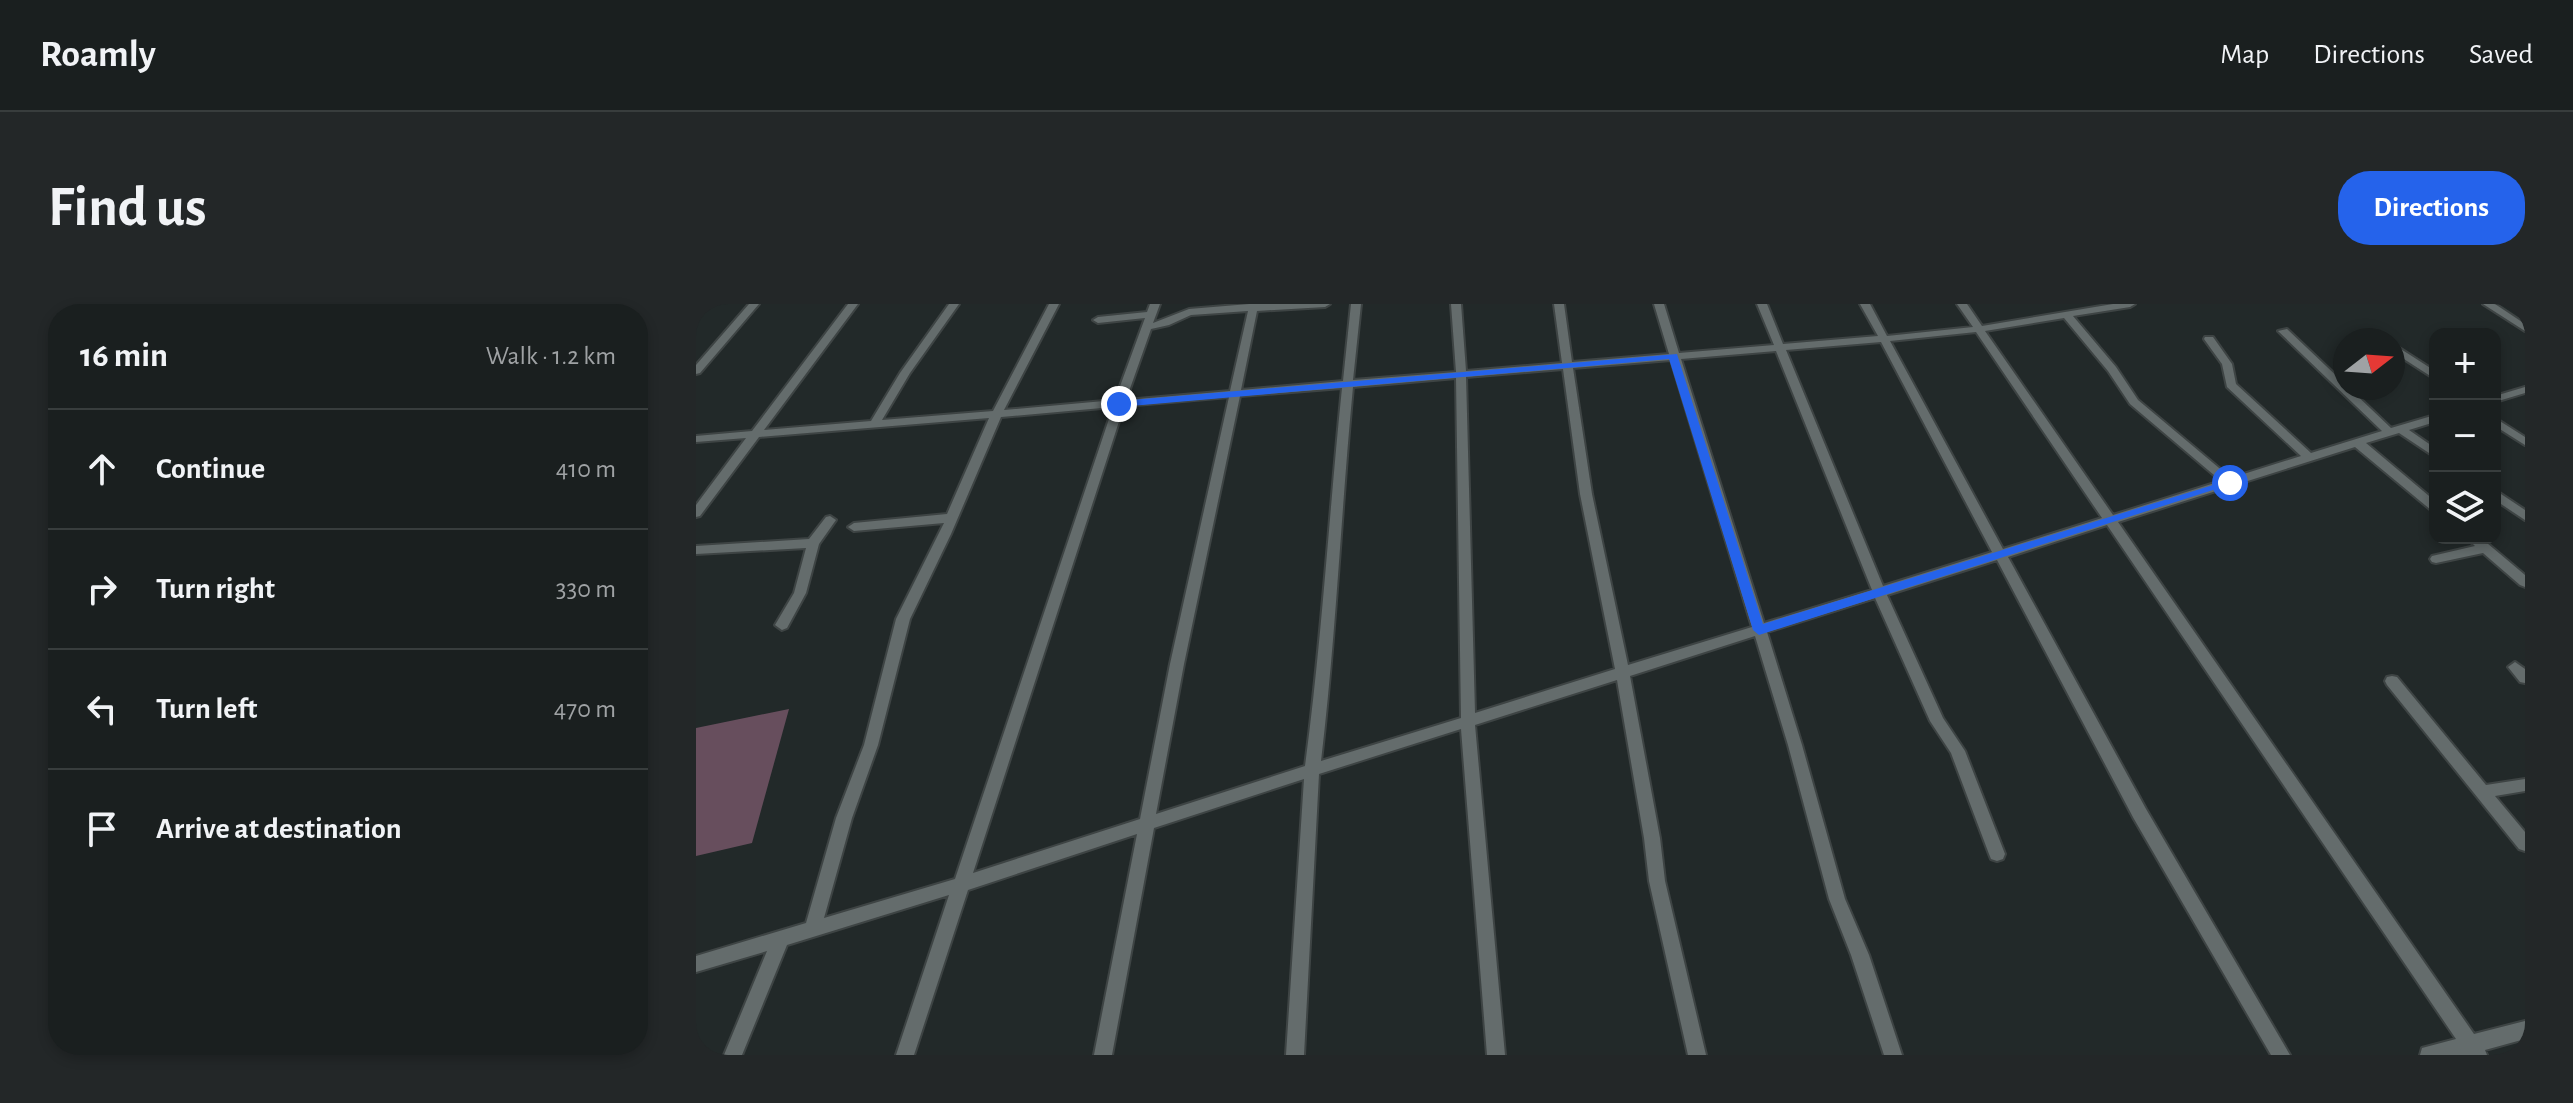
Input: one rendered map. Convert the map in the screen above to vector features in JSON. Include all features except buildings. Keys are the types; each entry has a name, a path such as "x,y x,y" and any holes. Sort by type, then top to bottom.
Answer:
{"street":[{"path":"696,371 754,304"},
{"path":"696,513 853,304"},
{"path":"874,425 905,373 954,304"},
{"path":"813,928 844,818 871,745 903,619 952,518 996,415 1054,304"},
{"path":"1098,320 1151,315 1166,323 1189,312 1325,304"},
{"path":"1295,1055 1312,770 1323,688 1356,304"},
{"path":"1456,304 1461,373 1468,723 1496,1055"},
{"path":"1559,304 1586,494 1622,674 1657,881 1697,1055"},
{"path":"1659,304 1837,899 1856,944 1893,1055"},
{"path":"1762,304 1879,592 1937,721 1958,751 1997,854"},
{"path":"1865,304 2140,814 2281,1055"},
{"path":"1962,304 2474,1049"},
{"path":"696,439 1883,339 1979,329 2130,304"},
{"path":"2488,304 2525,328"},
{"path":"1103,1055 1145,826 1254,306"},
{"path":"905,1055 1151,315"},
{"path":"2067,315 2112,369 2134,402 2230,483"},
{"path":"2283,331 2394,430 2429,450"},
{"path":"2209,339 2227,364 2231,385 2310,458"},
{"path":"2405,355 2429,372"},
{"path":"2501,397 2525,390"},
{"path":"696,964 962,884 1312,770 2429,420"},
{"path":"2501,425 2525,442"},
{"path":"2358,443 2429,502"},
{"path":"2501,498 2525,516"},
{"path":"854,527 952,518"},
{"path":"782,625 800,593 813,543 830,520"},
{"path":"696,550 813,543"},
{"path":"2480,544 2525,582"},
{"path":"2436,559 2485,548"},
{"path":"2392,681 2525,844"},
{"path":"2483,792 2525,785"},
{"path":"733,1055 781,938"},
{"path":"2429,1055 2474,1049 2525,1030"}],"shaded area":[{"path":"789,709 752,843 696,856 696,728"}],"route":[{"path":"1119,404 1673,356 1759,630 2230,483"}]}
